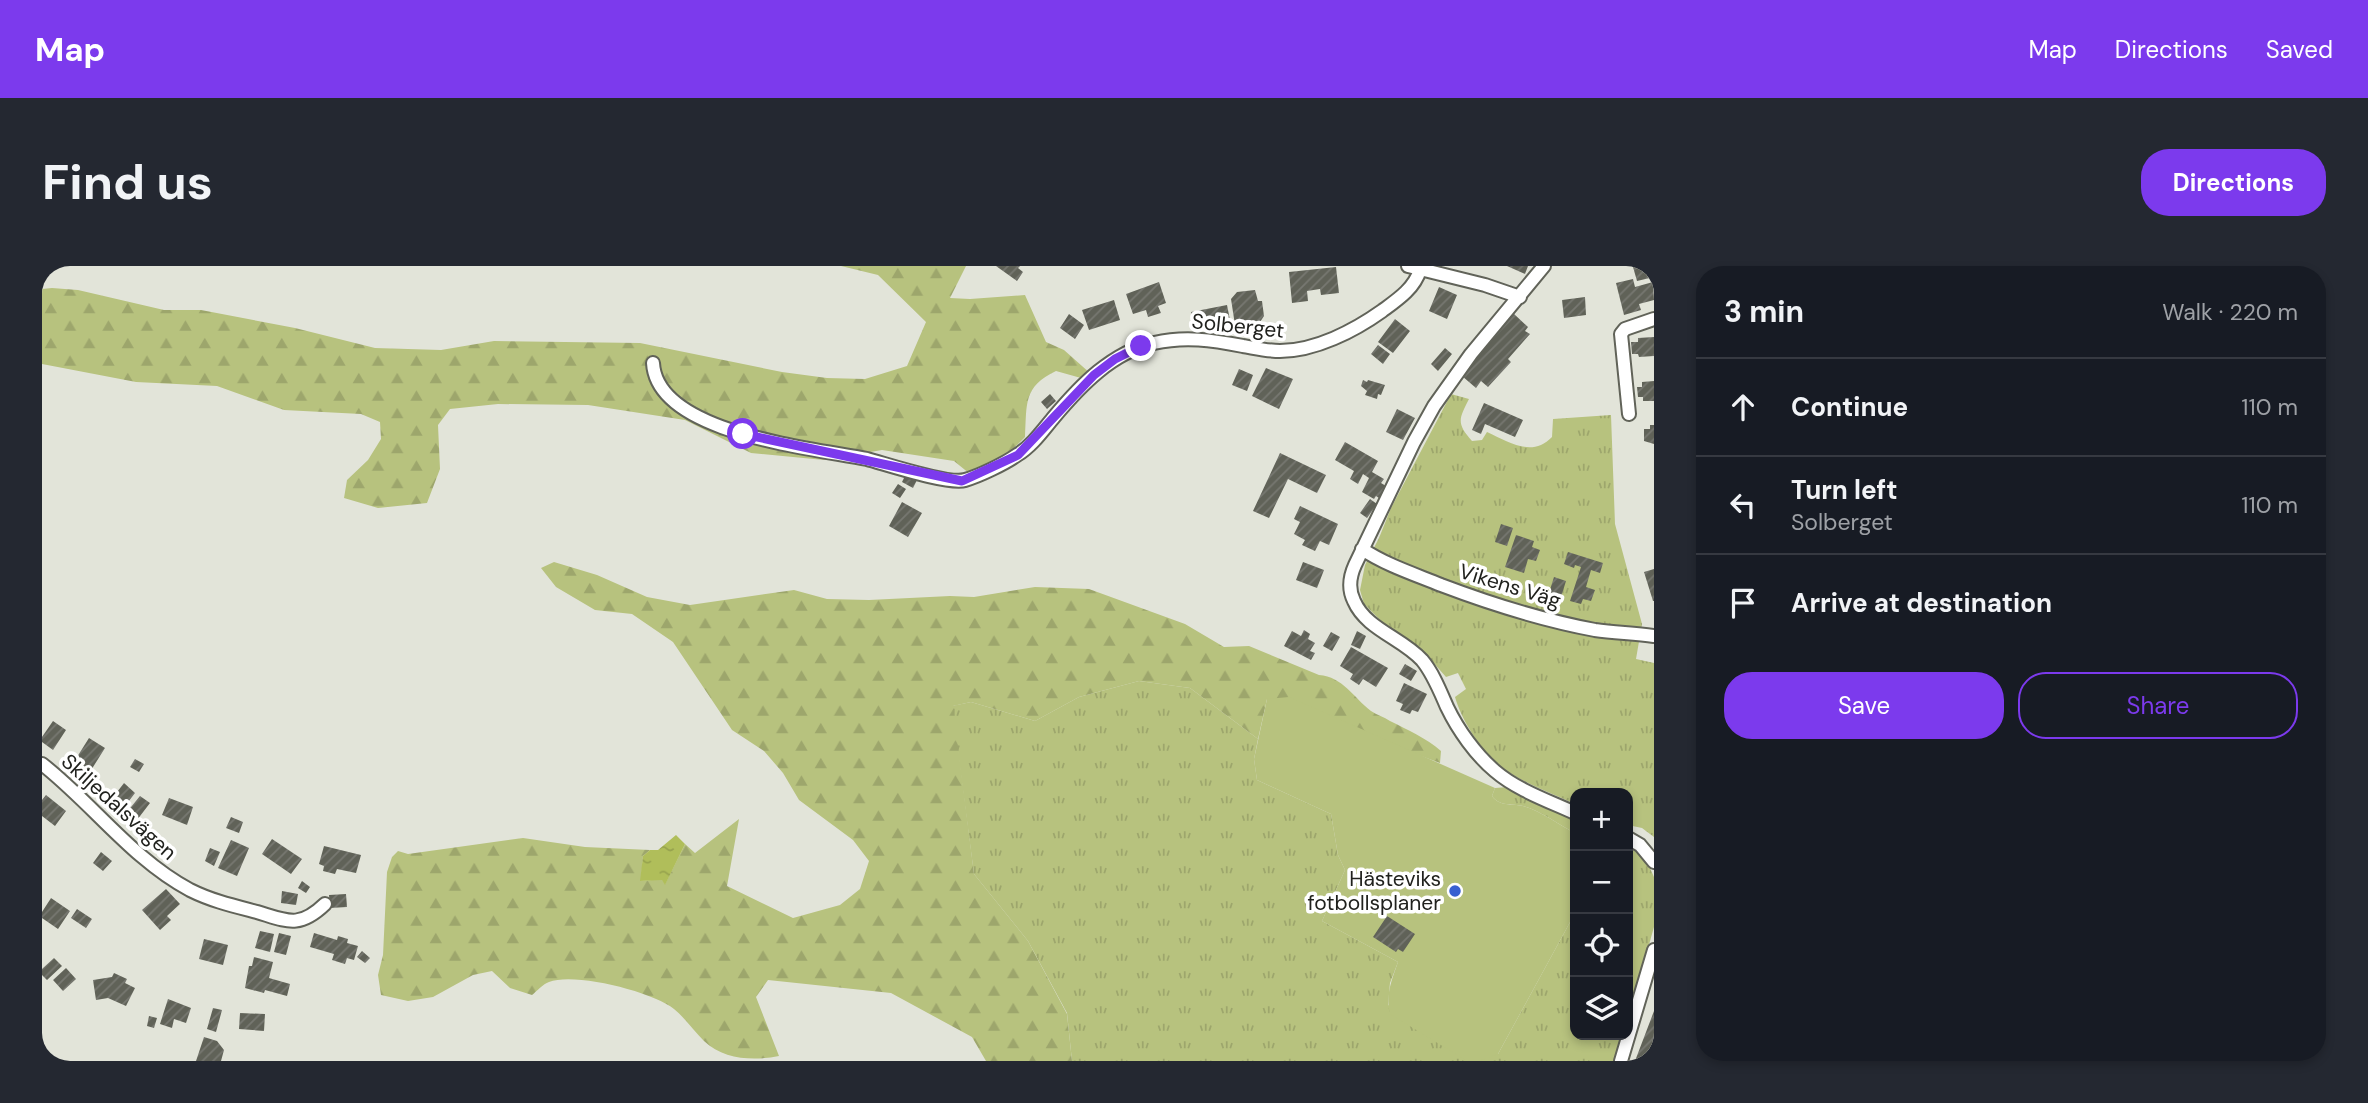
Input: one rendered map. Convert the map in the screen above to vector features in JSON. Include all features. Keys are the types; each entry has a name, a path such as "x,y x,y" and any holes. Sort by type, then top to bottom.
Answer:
{"street":[{"path":"1544,266 1471,354 1434,406 1414,442 1351,576 1353,600 1362,613 1422,661 1464,736 1494,771 1570,811"},
{"path":"1414,268 1485,285 1520,297"},
{"name":"Solberget","path":"653,363 653,377 671,399 704,421 743,434 962,481 1018,455 1094,375 1132,350 1172,339 1189,338 1278,352 1318,345 1374,317 1391,304 1417,281 1414,268"},
{"path":"1629,414 1621,334 1625,329 1654,319"},
{"name":"Vikens Väg","path":"1362,549 1407,572 1471,597 1547,620 1619,633 1654,636"},
{"name":"Skiljedalsvägen","path":"42,764 139,854 162,873 191,891 225,905 290,922 307,918 325,904"},
{"path":"1633,841 1654,862"},
{"path":"1621,1061 1654,950"}],"green space":[{"path":"841,266 966,266 950,298 1025,295 1046,342 1064,350 1091,374 1081,378 1056,371 1045,377 1029,397 1025,437 1010,452 970,474 954,461 882,450 824,460 751,453 685,420 588,405 498,404 450,409 438,425 440,469 427,503 378,508 344,498 347,480 368,460 381,439 380,422 361,414 284,410 217,386 136,382 42,364 42,289 52,288 78,290 164,310 201,310 295,328 375,348 441,350 494,341 640,343 782,372 827,378 865,379 907,366 926,322 878,275"},
{"path":"1451,394 1469,399 1463,411 1461,425 1472,441 1482,440 1487,432 1512,444 1536,446 1552,437 1553,419 1611,415 1615,524 1642,624 1636,659 1654,663 1654,837 1642,828 1633,826 1633,788 1570,788 1570,802 1527,783 1500,766 1479,744 1462,715 1455,697 1466,689 1458,673 1446,677 1423,651 1381,621 1364,604 1360,590 1365,565 1391,508"},
{"path":"554,562 597,575 647,597 690,605 794,590 827,599 869,600 974,597 1035,587 1089,589 1185,624 1224,647 1249,646 1335,680 1371,711 1435,746 1441,751 1440,763 1267,699 1258,739 1190,688 1139,681 1079,697 1035,721 971,702 953,706 974,874 1028,941 1067,1014 1072,1061 986,1061 972,1037 891,993 768,980 756,997 779,1056 760,1058 740,1058 721,1052 704,1041 674,1009 649,996 613,985 561,980 549,982 532,995 510,988 492,971 473,975 433,997 408,1001 381,995 378,975 383,955 387,872 392,857 398,851 408,854 523,838 585,847 650,850 643,856 641,881 662,879 665,884 685,844 695,853 739,819 727,886 793,918 840,905 860,889 869,861 853,840 799,800 783,773 764,751 732,730 673,642 632,614 595,610 556,587 541,568"},
{"path":"1139,681 1190,688 1258,739 1254,759 1257,780 1331,814 1338,855 1345,870 1322,921 1398,962 1390,983 1388,1005 1498,1054 1570,922 1570,1040 1621,1040 1615,1061 1072,1061 1067,1013 1028,941 974,874 952,706 971,702 1035,721 1079,697"},
{"name":"Hästeviks fotbollsplaner","path":"1289,697 1495,788 1492,796 1499,802 1530,808 1570,830 1570,922 1498,1054 1479,1061 1467,1061 1390,1014 1389,994 1398,962 1322,921 1345,870 1338,855 1331,814 1257,780 1254,759 1267,699"},
{"path":"1508,787 1570,818 1570,830 1536,811 1502,803 1492,796 1495,788"},
{"path":"1633,849 1648,864 1654,877 1654,927 1633,1000"}],"water":[{"path":"676,835 685,844 665,885 662,880 640,881 643,856 650,850 658,850"}],"building":[{"path":"996,266 1020,266 1018,268 1023,272 1017,281"},
{"path":"1507,266 1528,266 1525,274"},
{"path":"1651,266 1654,277 1637,281 1633,267"},
{"path":"1336,267 1339,293 1321,295 1320,289 1307,291 1308,301 1292,303 1289,272"},
{"path":"1633,279 1635,287 1653,282 1654,300 1639,304 1641,310 1624,315 1616,283"},
{"path":"1159,282 1166,303 1158,306 1161,313 1148,317 1146,310 1133,314 1126,294"},
{"path":"1439,287 1457,295 1447,319 1429,311"},
{"path":"1255,290 1258,301 1262,301 1264,316 1254,331 1245,332 1235,325 1231,299 1237,292"},
{"path":"1585,297 1586,315 1564,318 1562,300"},
{"path":"1114,300 1120,320 1089,330 1082,310"},
{"path":"1227,305 1231,325 1194,330 1191,312"},
{"path":"1513,313 1528,327 1525,331 1530,334 1508,359 1511,362 1488,387 1481,381 1476,388 1462,376"},
{"path":"1069,314 1084,325 1075,339 1060,328"},
{"path":"1395,319 1410,331 1393,353 1378,342"},
{"path":"1654,337 1654,356 1639,357 1638,354 1632,354 1631,342 1638,342 1638,338"},
{"path":"1378,345 1390,354 1383,364 1371,354"},
{"path":"1445,348 1452,354 1438,371 1431,364"},
{"path":"1266,368 1293,379 1279,409 1252,396"},
{"path":"1239,369 1253,375 1247,391 1232,385"},
{"path":"1363,380 1385,385 1377,399 1365,395 1367,391 1361,386"},
{"path":"1654,381 1654,401 1643,401 1643,397 1638,397 1637,387 1642,387 1642,382"},
{"path":"1050,394 1056,401 1047,409 1041,402"},
{"path":"1484,403 1523,420 1515,437 1485,424 1481,434 1472,430"},
{"path":"1397,409 1415,418 1403,440 1386,432"},
{"path":"1650,425 1654,425 1654,444 1644,441 1644,429 1650,429"},
{"path":"1345,442 1378,461 1372,472 1384,479 1381,483 1386,486 1379,498 1376,496 1374,499 1362,492 1369,478 1363,474 1358,484 1350,479 1354,471 1335,460"},
{"path":"1280,453 1326,475 1317,493 1288,479 1269,518 1253,511"},
{"path":"906,474 917,480 913,488 902,482"},
{"path":"898,484 906,489 900,498 892,493"},
{"path":"1370,499 1377,504 1367,518 1360,513"},
{"path":"902,502 922,513 908,537 889,526"},
{"path":"1300,506 1338,524 1329,545 1320,541 1315,551 1302,545 1305,540 1294,534 1300,522 1294,519"},
{"path":"1501,524 1513,528 1507,546 1495,542"},
{"path":"1516,535 1534,541 1532,547 1540,550 1536,561 1528,559 1524,573 1505,567"},
{"path":"1568,552 1603,563 1600,573 1591,570 1586,587 1595,590 1591,601 1583,599 1581,604 1570,601 1581,567 1575,565 1574,568 1564,564"},
{"path":"1303,562 1324,570 1317,588 1296,580"},
{"path":"1654,569 1654,601 1653,601 1644,572"},
{"path":"1554,577 1566,581 1561,597 1549,593"},
{"path":"1304,630 1310,634 1308,639 1315,643 1310,651 1315,653 1311,660 1284,646 1292,631 1301,636"},
{"path":"1357,631 1366,636 1360,649 1351,645"},
{"path":"1331,632 1340,637 1332,651 1323,646"},
{"path":"1351,647 1388,668 1376,687 1363,679 1359,685 1350,679 1353,674 1340,666"},
{"path":"1405,664 1417,671 1411,681 1399,674"},
{"path":"1404,683 1427,694 1418,712 1412,710 1410,714 1400,710 1403,704 1396,701"},
{"path":"53,721 66,730 53,750 42,742 42,737"},
{"path":"89,738 105,748 88,775 72,765"},
{"path":"135,759 144,764 139,772 130,767"},
{"path":"124,783 135,793 125,806 114,796"},
{"path":"46,795 66,811 55,826 42,816 42,800"},
{"path":"140,796 150,803 137,820 127,812"},
{"path":"169,798 193,807 187,825 162,815"},
{"path":"231,817 243,822 239,833 226,828"},
{"path":"272,839 302,859 291,874 262,854"},
{"path":"231,840 249,848 237,876 218,868"},
{"path":"324,846 361,855 356,873 337,869 335,874 323,871 324,866 319,864"},
{"path":"210,848 220,852 214,866 205,861"},
{"path":"101,852 112,861 103,871 93,863"},
{"path":"302,881 310,887 306,893 298,888"},
{"path":"166,889 180,904 167,916 171,920 160,930 142,910"},
{"path":"282,891 298,894 296,905 281,903"},
{"path":"346,894 347,907 330,908 329,895"},
{"path":"51,898 70,911 58,929 42,918 42,912"},
{"path":"77,909 92,919 86,928 71,918"},
{"path":"1387,916 1415,934 1403,952 1398,949 1396,952 1373,937"},
{"path":"260,931 274,934 270,952 255,948"},
{"path":"279,933 291,936 286,955 274,952"},
{"path":"314,933 337,940 338,936 348,939 347,943 358,946 354,960 347,958 345,964 332,960 334,954 310,947"},
{"path":"204,939 228,945 223,965 199,959"},
{"path":"362,951 370,958 365,963 357,957"},
{"path":"254,957 273,962 269,978 290,984 287,996 245,988 249,966 252,966"},
{"path":"54,958 62,966 47,980 42,975 42,969"},
{"path":"66,968 76,979 63,991 53,980"},
{"path":"114,973 127,979 125,983 135,988 126,1006 108,998 96,1000 93,980 112,977"},
{"path":"168,999 191,1008 186,1023 174,1019 172,1028 160,1024"},
{"path":"213,1008 222,1010 216,1032 207,1029"},
{"path":"1654,1011 1654,1061 1635,1061"},
{"path":"240,1013 265,1014 264,1031 239,1029"},
{"path":"149,1016 157,1018 154,1028 147,1026"},
{"path":"204,1037 217,1041 224,1050 221,1061 196,1061"}],"place":[{"name":"Hästeviks fotbollsplaner","path":"1455,891"}],"route":[{"path":"743,434 962,481 1018,455 1094,375 1115,359 1141,346"}]}
